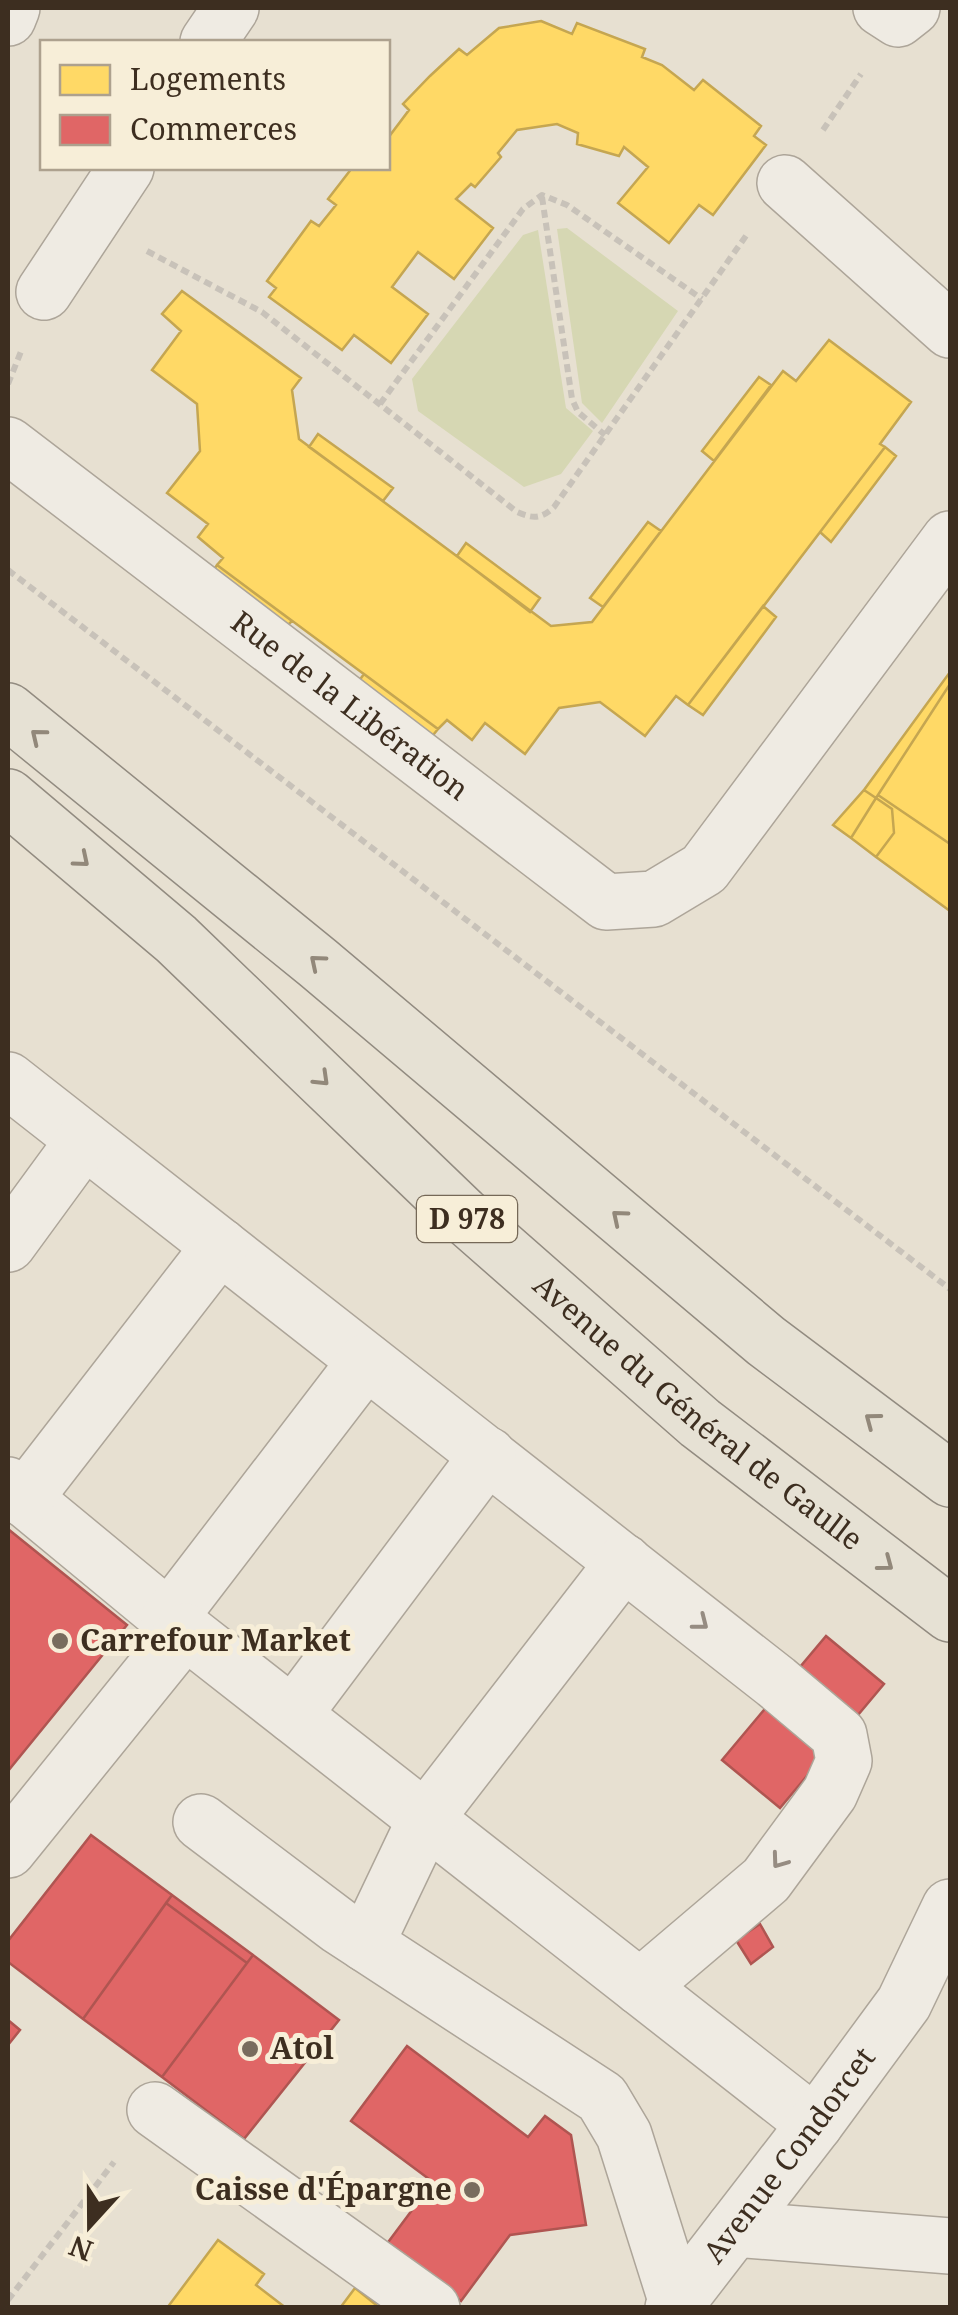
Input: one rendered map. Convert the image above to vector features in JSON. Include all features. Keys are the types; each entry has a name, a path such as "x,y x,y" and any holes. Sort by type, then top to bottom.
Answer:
{"main road":[{"path":"8,711 318,963 766,1341 950,1479"},
{"name":"Avenue du Général de Gaulle","path":"8,797 176,939 462,1214 700,1422 950,1614"}],"street":[{"path":"8,18 12,8"},
{"path":"209,40 232,8"},
{"path":"44,292 125,170"},
{"path":"785,183 950,330"},
{"name":"Rue de la Libération","path":"8,445 606,902 654,899 704,870 950,540"},
{"path":"8,1080 839,1735 844,1762 830,1793 766,1880 640,1987"},
{"path":"8,1244 84,1140"},
{"path":"220,1246 16,1492 177,1624 815,2124"},
{"path":"8,1850 366,1362"},
{"path":"293,1715 488,1456"},
{"path":"366,1944 426,1818 624,1562"},
{"path":"201,1822 366,1944 602,2098 624,2135 675,2305"},
{"name":"Avenue Condorcet","path":"675,2305 815,2124 927,1992 950,1907"},
{"path":"155,2110 432,2308"},
{"path":"734,2229 950,2246"}],"path":[{"path":"92,220 262,312 517,512 532,518 544,516 785,183 897,12"},
{"path":"542,195 567,205 702,299"},
{"path":"380,404 523,209 542,195"},
{"path":"542,195 572,399 578,412 605,435"},
{"path":"8,570 950,1289"},
{"path":"8,2300 155,2110"}],"green space":[{"path":"567,228 678,311 602,423 582,403 557,229"},
{"path":"538,230 566,408 593,431 561,474 524,487 418,411 412,379 523,235"}],"building: Logements":[{"path":"541,21 572,34 577,23 645,49 642,57 662,65 694,90 703,80 761,126 754,136 766,145 713,215 699,205 669,243 618,203 648,167 624,147 619,156 577,144 578,133 557,124 517,130 498,153 501,157 475,187 471,184 456,199 493,228 454,279 418,252 392,287 428,314 391,363 354,335 342,350 269,297 276,288 267,281 311,221 319,226 336,205 328,199 350,170 390,170 390,135 409,110 403,104 459,49 467,55 499,28"},
{"path":"182,291 301,378 292,390 299,439 551,626 592,622 783,371 796,381 829,340 911,402 880,444 885,447 688,705 676,696 645,736 600,702 559,708 525,754 485,723 472,740 447,720 438,729 217,565 223,558 198,537 208,524 167,493 200,451 197,404 152,370 181,331 162,314"},
{"path":"759,377 771,385 714,461 702,451"},
{"path":"318,434 393,488 383,501 309,447"},
{"path":"885,447 896,456 831,542 820,532"},
{"path":"648,522 661,531 603,607 590,598"},
{"path":"466,543 540,598 530,612 457,556"},
{"path":"217,565 292,621 282,631 208,578"},
{"path":"763,606 776,617 703,715 688,705"},
{"path":"950,672 950,684 876,798 864,790"},
{"path":"364,674 438,729 429,740 356,685"},
{"path":"950,684 950,844 878,795"},
{"path":"864,790 876,798 851,838 833,825"},
{"path":"878,795 950,844 950,911 876,857 894,833 892,809 876,798"},
{"path":"876,798 892,809 894,833 876,857 851,838"},
{"path":"218,2240 264,2274 256,2285 286,2308 167,2308"},
{"path":"355,2288 380,2308 340,2308"}],"building: Commerces":[{"name":"Carrefour Market","path":"8,1529 127,1625 8,1771"},
{"path":"826,1636 884,1684 780,1808 722,1760"},
{"path":"91,1835 172,1895 83,2019 8,1962 8,1941"},
{"path":"172,1895 253,1955 247,1963 166,1903"},
{"path":"166,1903 247,1963 162,2077 83,2019"},
{"path":"760,1924 773,1947 751,1964 736,1940"},
{"name":"Atol","path":"253,1955 339,2020 244,2139 162,2077"},
{"path":"8,2020 20,2030 8,2045"},
{"path":"407,2046 528,2137 545,2116 571,2135 586,2225 510,2235 461,2301 386,2245 433,2182 351,2121"}],"place":[{"name":"Carrefour Market","path":"60,1641"},
{"name":"Atol","path":"250,2049"},
{"name":"Caisse d'Épargne","path":"472,2190"}]}
